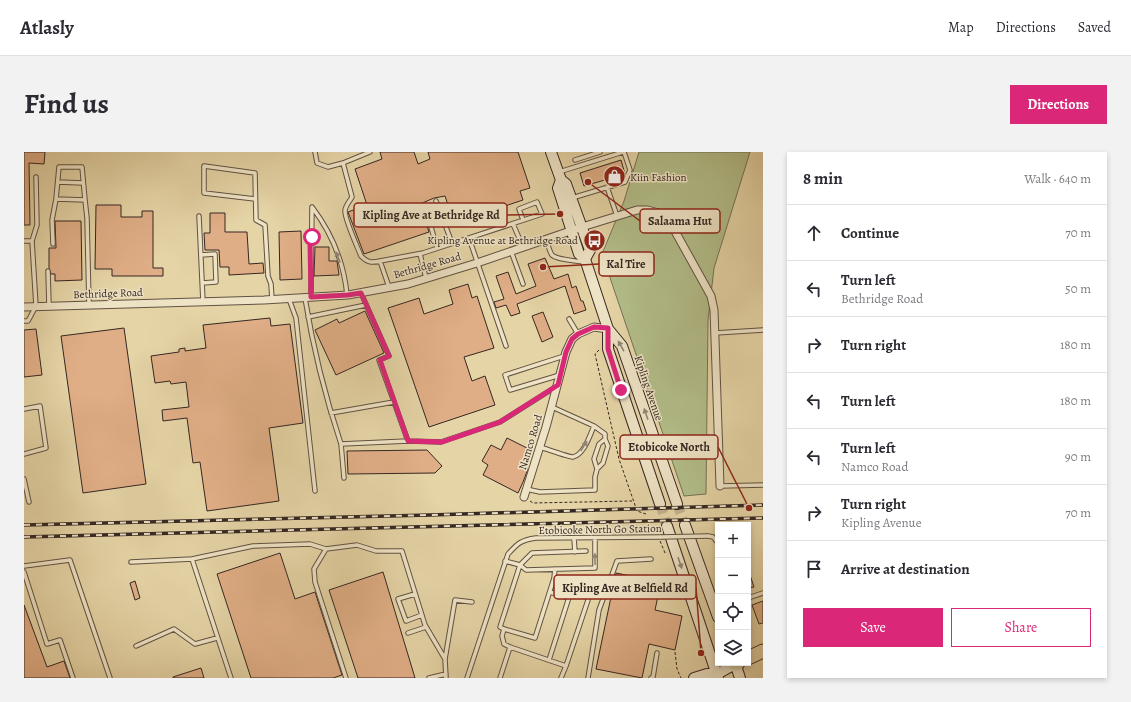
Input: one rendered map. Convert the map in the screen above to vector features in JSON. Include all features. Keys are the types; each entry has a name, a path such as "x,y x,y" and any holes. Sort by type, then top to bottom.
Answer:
{"highway":[{"path":"751,656 763,650"}],"main road":[{"name":"Kipling Avenue","path":"551,152 560,176 566,184 590,250 585,261"},
{"name":"Kipling Avenue","path":"560,176 558,188 579,254 585,261 608,328 622,346 677,504"},
{"name":"Kipling Avenue","path":"608,328 608,349 660,504"},
{"path":"685,525 715,609"},
{"path":"667,526 716,677"},
{"path":"716,677 732,666"},
{"path":"737,666 740,678"},
{"path":"694,678 707,674 716,677"}],"street":[{"name":"Bethridge Road","path":"24,307 272,300 361,293 426,278 477,263 617,216 637,210 647,210 659,214 670,224 711,296 714,310 720,486"},
{"path":"578,334 594,327 608,328"},
{"name":"Namco Road","path":"524,497 552,407 565,355 572,339 578,334"}],"lane":[{"path":"316,152 317,163 328,168 370,152"},
{"path":"575,160 600,152"},
{"path":"560,176 624,152 630,170 626,182 571,198"},
{"path":"343,163 352,197 346,207 346,218 361,256 365,261 371,263 420,254 542,214 537,202 519,209 523,220"},
{"path":"255,199 204,193 204,166 255,174 256,220 265,225 268,276 271,284 272,300"},
{"path":"53,244 52,220 56,200 59,167 82,167 87,218 89,305"},
{"path":"24,321 28,321 36,306 32,241 37,225 36,177"},
{"path":"58,182 83,183"},
{"path":"607,187 617,216"},
{"path":"56,200 85,200"},
{"path":"436,201 452,244"},
{"path":"344,478 341,444 318,366 308,317 312,207 323,221 339,258 345,277 347,295"},
{"path":"199,216 203,302"},
{"path":"428,220 437,248"},
{"path":"513,224 523,247"},
{"path":"469,238 506,346"},
{"path":"546,239 551,254 555,257 559,259 585,261"},
{"path":"24,241 32,241"},
{"path":"511,251 523,284"},
{"path":"201,255 215,254 216,282 202,283"},
{"path":"420,254 426,278"},
{"path":"380,262 389,287"},
{"path":"48,271 49,306"},
{"path":"361,293 389,356 380,360 408,441"},
{"path":"289,299 296,318 315,491"},
{"path":"308,317 366,305"},
{"path":"569,319 578,334"},
{"path":"715,333 763,330"},
{"path":"560,375 510,390 505,375 565,355"},
{"path":"341,444 408,441 442,442 500,422 558,385"},
{"path":"331,413 394,402"},
{"path":"24,409 40,406 46,448 24,454"},
{"path":"552,407 594,426 605,434 605,439 608,446 603,463 597,469"},
{"path":"540,447 572,457 578,455 585,446 594,426"},
{"path":"526,489 540,492 596,490 595,477 597,469 594,459 599,444 605,439"},
{"path":"24,479 29,502"},
{"path":"720,486 763,485"},
{"name":"Etobicoke North Go Station","path":"467,678 505,561 508,554 516,544 524,540 536,538 660,539 708,536 713,537 715,539"},
{"path":"574,538 575,552"},
{"path":"505,561 520,565 526,570 596,568 595,538"},
{"path":"131,562 192,559 253,546 310,544 326,549 357,545 376,551 402,551 426,627 445,659"},
{"path":"326,549 314,569 315,582 346,678"},
{"path":"555,569 550,592 535,638 500,627 520,565 532,553 586,551"},
{"path":"192,559 230,678"},
{"path":"588,678 599,610 617,560 651,559"},
{"path":"24,566 70,560 110,678"},
{"path":"24,572 47,644 60,640 73,678"},
{"path":"548,660 571,591 591,591 561,678"},
{"path":"550,592 568,598"},
{"path":"751,597 763,592"},
{"path":"415,594 398,599 406,621 422,616"},
{"path":"429,678 446,676 445,659 454,600 472,602"},
{"path":"408,634 426,627"},
{"path":"136,646 174,629 195,644 218,638"},
{"path":"504,629 502,636 504,644 566,666"},
{"path":"500,678 510,647"},
{"path":"651,678 653,676 657,653"}],"path":[{"path":"601,348 595,354 619,459 637,511 646,514"},
{"path":"524,497 533,503 633,501"},
{"path":"660,539 665,553 667,552"},
{"path":"675,652 677,669 681,678"}],"green space":[{"path":"639,152 750,152 714,268 708,320 706,494 684,496 602,254 624,201"}],"building":[{"path":"24,152 45,152 44,164 29,163 30,225 24,225"},
{"path":"380,152 414,152 418,164 430,159 428,152 518,152 530,188 520,191 523,200 454,223 445,196 434,198 420,204 429,232 364,254 348,212 356,209 358,215 369,211 355,169 382,159"},
{"path":"621,160 625,174 623,178 613,181 612,178 584,186 580,173"},
{"path":"96,205 121,205 121,217 142,217 142,211 153,211 153,268 163,268 163,276 112,276 112,269 95,269"},
{"path":"210,213 225,213 225,232 247,232 249,264 263,263 264,273 229,275 229,267 220,267 219,250 205,250 204,233 210,233"},
{"path":"55,221 81,221 82,280 55,281 55,274 51,274 49,268 49,248 56,248"},
{"path":"301,231 302,279 280,280 279,232"},
{"path":"315,247 329,247 329,261 337,261 339,275 314,276"},
{"path":"545,258 554,279 568,274 572,288 576,286 586,310 574,314 565,286 517,304 520,313 511,316 506,305 496,308 494,302 504,299 496,276 508,272 516,294 536,286 528,264"},
{"path":"468,284 472,298 477,296 494,348 464,357 472,381 485,376 495,405 429,427 388,308 419,298 424,314 453,304 449,290"},
{"path":"365,311 384,353 336,375 315,330 337,319 339,323"},
{"path":"543,312 553,337 542,342 532,316"},
{"path":"270,318 271,326 290,324 303,423 269,428 279,501 207,511 200,462 193,463 187,418 163,421 162,410 189,407 186,382 171,384 170,381 155,383 151,356 179,352 179,349 185,348 185,351 206,348 203,325"},
{"path":"124,328 146,484 83,493 61,336"},
{"path":"36,329 42,375 24,377 24,330"},
{"path":"507,438 531,450 523,467 528,469 518,493 483,475 488,465 482,461 491,445 501,450"},
{"path":"427,450 442,466 435,473 348,474 347,451"},
{"path":"280,553 295,599 315,592 342,675 333,678 251,678 217,574"},
{"path":"383,572 415,678 358,678 329,590"},
{"path":"616,573 661,582 655,610 682,616 675,650 649,644 642,678 596,669"},
{"path":"751,578 754,587 751,588"},
{"path":"135,581 140,598 135,600 130,583"},
{"path":"763,601 763,623 759,624 752,605"},
{"path":"24,605 47,667 64,661 70,678 24,678"},
{"path":"201,668 204,678 173,678 173,677"}],"tunnel":[{"path":"660,504 667,526"},
{"path":"677,504 685,525"}],"railway":[{"path":"24,525 763,505"},
{"path":"24,537 763,518"}],"place":[{"name":"Kiin Fashion","path":"614,177"},
{"name":"Salaama Hut","path":"588,182"},
{"name":"Kipling Ave at Bethridge Rd","path":"560,214"},
{"name":"Kipling Avenue at Bethridge Road","path":"594,240"},
{"name":"Kal Tire","path":"543,267"},
{"name":"Etobicoke North","path":"749,508"},
{"name":"Kipling Ave at Belfield Rd","path":"701,653"}],"route":[{"path":"312,237 310,242 311,297 361,293 389,356 380,360 408,441 442,442 500,422 558,385 566,352 572,339 585,330 594,327 608,328 608,349 621,390"}]}
